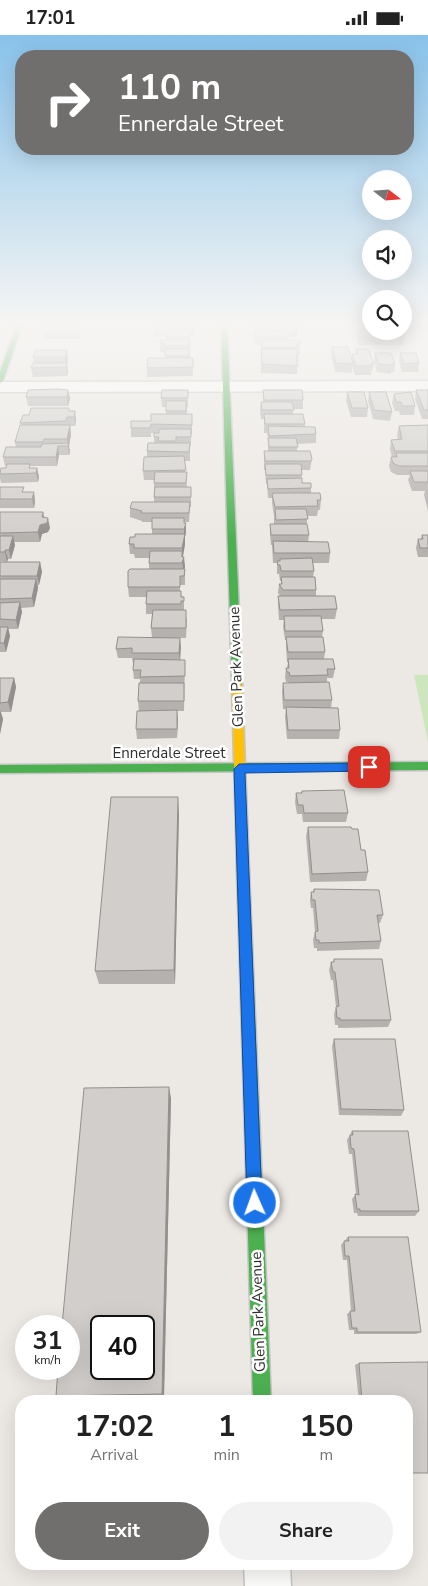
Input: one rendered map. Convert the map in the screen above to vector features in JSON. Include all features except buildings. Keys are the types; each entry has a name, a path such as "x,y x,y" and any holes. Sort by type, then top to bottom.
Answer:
{"street":[{"name":"Glen Park Avenue","path":"225,395 262,1395"},
{"name":"Ennerdale Street","path":"0,769 239,769 428,766"},
{"path":"267,1570 268,1586"}],"green space":[{"path":"414,675 428,675 428,742"}],"traffic: fast":[{"path":"227,395 237,685"},
{"path":"0,769 428,766"},
{"path":"243,871 262,1395"}],"traffic: slow":[{"path":"237,685 243,871"}],"route":[{"path":"255,1203 239,769 369,767"}]}
